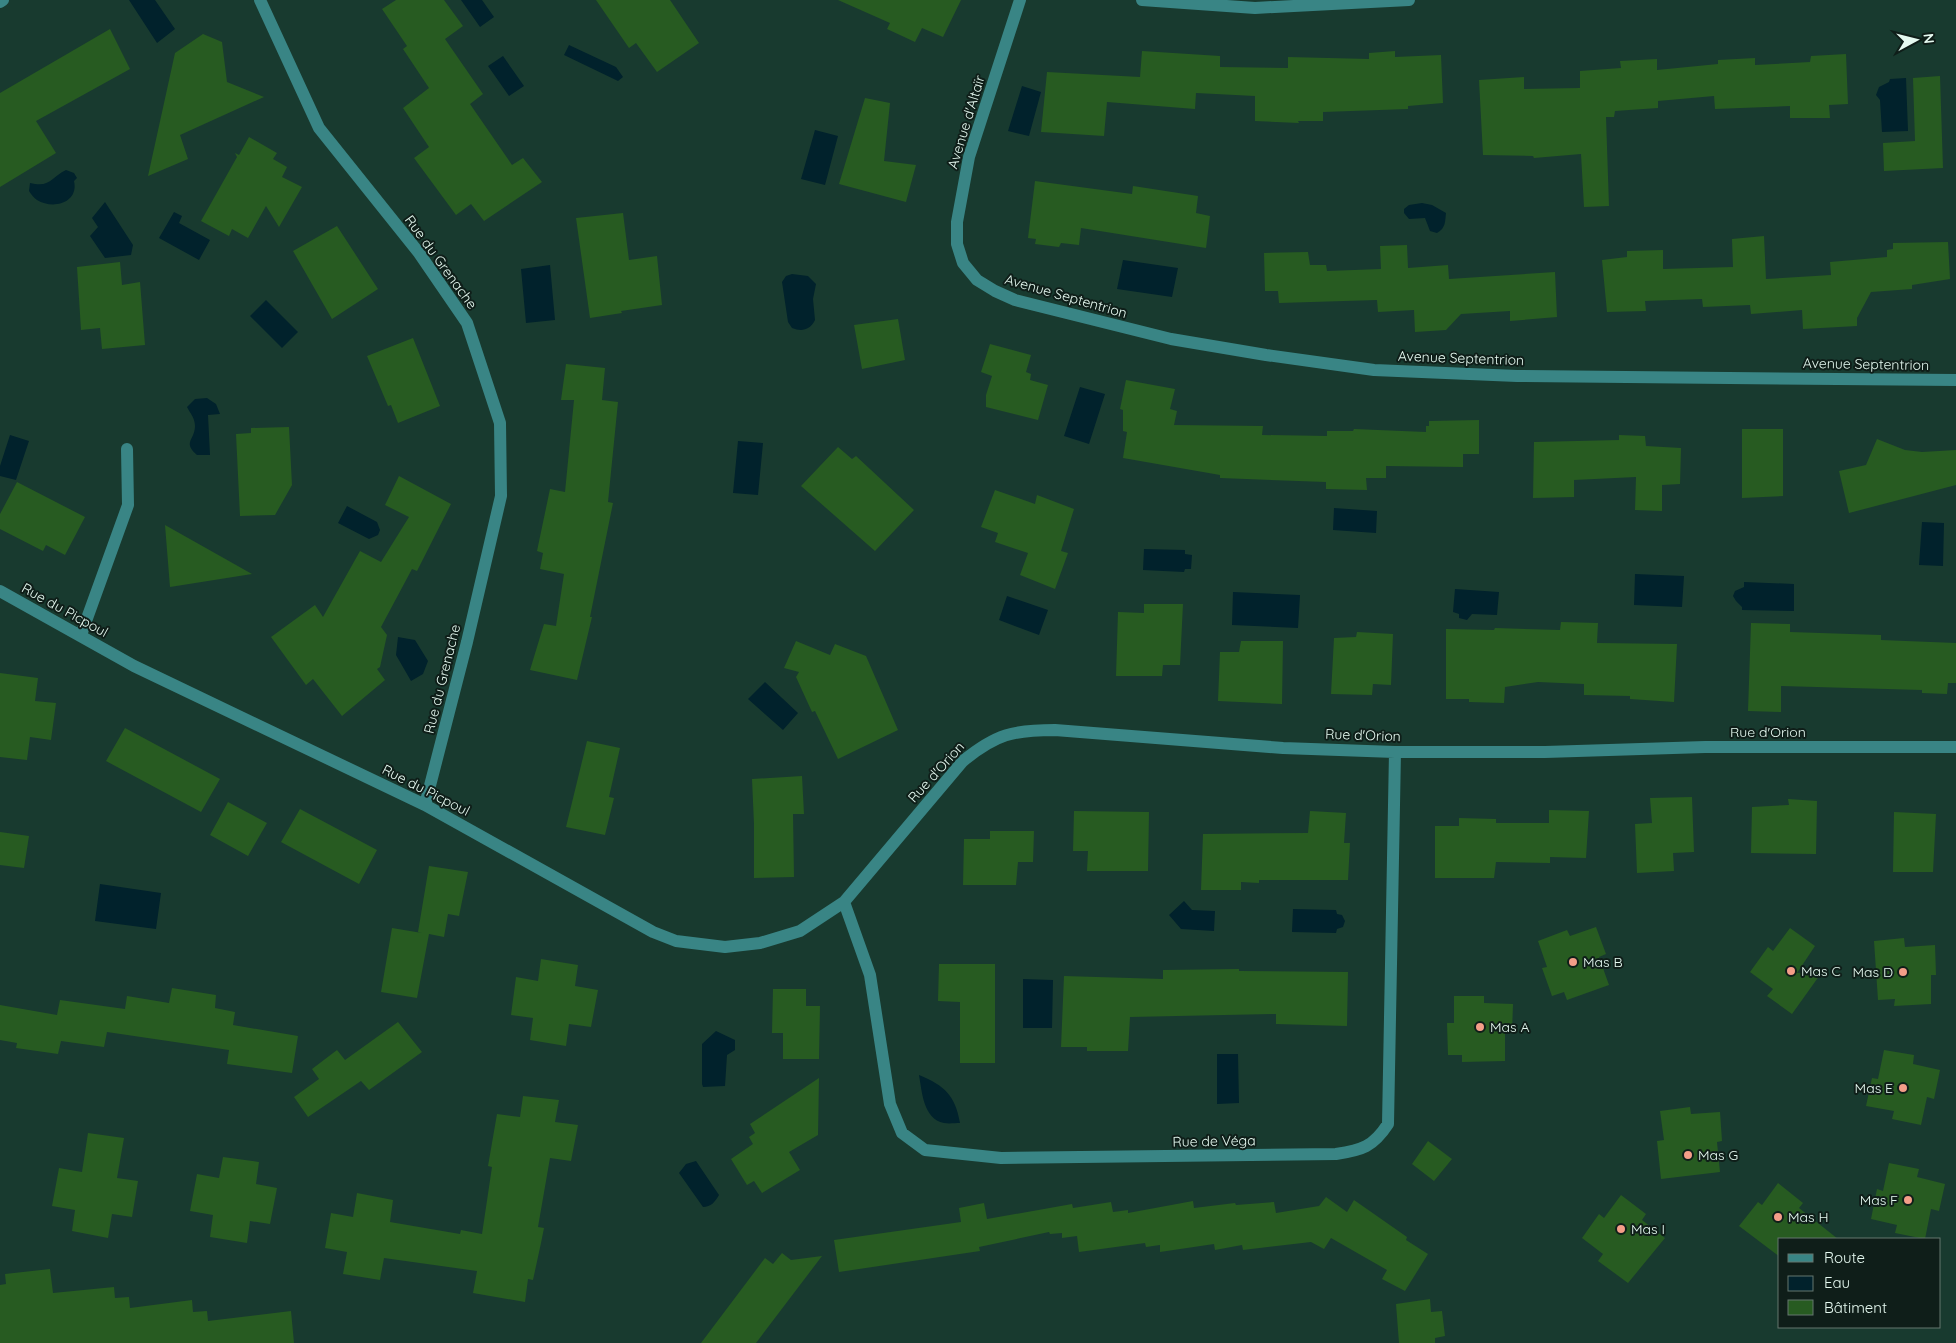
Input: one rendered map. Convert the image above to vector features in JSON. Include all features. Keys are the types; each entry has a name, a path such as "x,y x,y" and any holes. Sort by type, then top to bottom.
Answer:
{"street":[{"name":"Rue du Grenache","path":"260,0 319,128 419,253 467,323 500,424 501,496 467,642 425,805"},
{"name":"Avenue d'Altaïr","path":"977,280 964,263 957,244 957,222 969,157 1020,0"},
{"path":"1142,0 1255,8 1409,0"},
{"name":"Avenue Septentrion","path":"977,280 995,292 1015,300 1171,339 1374,370 1517,376 1956,380"},
{"path":"81,635 128,504 127,450"},
{"name":"Rue du Picpoul","path":"0,591 134,666 425,805 612,910 653,932 676,941 725,947 760,943 800,931 844,902"},
{"name":"Rue d'Orion","path":"844,902 963,761 982,745 1004,734 1030,730 1055,730 1283,748 1395,752 1956,747"},
{"name":"Rue de Véga","path":"844,902 870,975 890,1104 902,1132 925,1150 1001,1158 1336,1154 1357,1151 1377,1140 1388,1124 1395,752"}],"water":[{"path":"129,0 155,0 175,29 157,43"},
{"path":"461,0 482,0 494,17 480,27"},
{"path":"569,45 616,67 623,77 618,81 564,55"},
{"path":"503,56 524,86 509,96 488,66"},
{"path":"1906,78 1908,131 1882,132 1880,100 1876,95 1879,87 1889,82 1890,79"},
{"path":"1022,86 1041,92 1029,136 1008,131"},
{"path":"815,130 838,136 825,185 801,179"},
{"path":"66,170 74,173 77,178 74,181 75,189 73,195 69,199 57,204 43,203 36,199 29,191 30,183 47,183"},
{"path":"105,202 133,245 131,255 105,258 90,236 98,227 92,218"},
{"path":"1422,203 1432,205 1446,213 1444,227 1437,233 1430,231 1425,218 1409,219 1404,213 1404,209 1409,205"},
{"path":"174,212 182,216 179,223 210,240 199,260 159,238"},
{"path":"1123,260 1178,268 1172,297 1117,289"},
{"path":"550,265 555,320 526,323 521,269"},
{"path":"792,274 808,276 816,284 813,299 815,320 811,326 805,329 792,328 788,322 782,282 786,276"},
{"path":"266,300 298,332 282,348 250,316"},
{"path":"1080,387 1105,394 1089,444 1064,436"},
{"path":"207,398 216,404 220,414 208,415 210,455 197,455 190,447 195,423 187,407 195,399"},
{"path":"10,435 29,441 16,480 0,476 0,466"},
{"path":"738,441 763,443 758,495 733,493"},
{"path":"347,506 377,522 380,530 378,535 369,539 338,523"},
{"path":"1334,508 1377,511 1376,533 1333,530"},
{"path":"1922,522 1944,523 1943,566 1919,565"},
{"path":"1144,549 1185,550 1185,554 1192,555 1191,569 1185,569 1184,572 1143,570"},
{"path":"1635,574 1684,576 1682,607 1634,605"},
{"path":"1744,582 1794,584 1794,611 1742,610 1742,607 1733,596 1735,591 1744,587"},
{"path":"1455,589 1499,592 1497,615 1472,614 1467,620 1459,618 1459,614 1453,612"},
{"path":"1233,592 1300,595 1298,628 1232,625"},
{"path":"1007,596 1048,610 1039,635 999,620"},
{"path":"398,637 415,640 428,661 423,674 411,681 396,655"},
{"path":"765,682 798,713 783,730 748,699"},
{"path":"100,884 161,893 156,929 95,921"},
{"path":"1184,901 1192,910 1215,911 1214,931 1181,929 1169,915"},
{"path":"1293,909 1336,910 1337,914 1342,915 1345,921 1343,927 1337,929 1336,933 1292,932"},
{"path":"1023,979 1053,980 1052,1028 1023,1028"},
{"path":"716,1031 735,1040 735,1050 727,1055 725,1086 703,1087 702,1044"},
{"path":"1217,1054 1238,1054 1239,1103 1217,1104"},
{"path":"919,1075 936,1083 952,1098 960,1123 944,1123 932,1116 925,1104"},
{"path":"696,1161 719,1195 712,1204 706,1207 703,1207 679,1173 686,1164"}],"building":[{"path":"396,0 444,0 463,26 445,39 483,94 470,104 512,165 523,158 542,182 484,221 471,204 456,215 414,158 429,147 403,108 429,88 403,49 407,46 382,9"},
{"path":"596,0 670,0 699,43 657,72 636,43 629,48"},
{"path":"838,0 961,0 943,37 922,28 915,42 887,29 890,23"},
{"path":"110,29 130,69 36,121 56,153 0,187 0,93"},
{"path":"203,34 222,42 227,82 264,97 180,135 188,159 148,176 175,53"},
{"path":"1142,51 1220,56 1220,67 1288,68 1288,57 1369,59 1369,53 1395,51 1395,57 1441,55 1443,103 1408,106 1408,109 1323,112 1323,121 1298,121 1299,123 1255,121 1255,96 1196,93 1195,109 1107,102 1104,136 1041,132 1047,72 1140,77"},
{"path":"1846,54 1848,104 1829,105 1830,118 1790,118 1790,106 1715,109 1714,96 1658,101 1658,108 1615,111 1614,117 1606,117 1609,206 1584,207 1581,154 1534,158 1533,156 1483,155 1479,80 1524,77 1524,89 1580,88 1580,71 1621,68 1620,61 1657,59 1657,70 1718,64 1718,60 1755,58 1755,65 1810,62 1811,56"},
{"path":"1940,76 1943,168 1884,171 1883,143 1915,141 1913,78"},
{"path":"865,98 890,103 884,161 916,165 906,202 839,184"},
{"path":"249,137 277,153 273,159 287,167 282,177 302,187 279,227 266,206 248,238 232,229 229,236 201,221 237,157 235,153 239,155"},
{"path":"1035,181 1132,194 1133,186 1198,196 1196,213 1210,216 1206,248 1081,228 1079,245 1061,243 1059,247 1035,244 1036,239 1028,238"},
{"path":"623,213 629,260 657,256 662,305 590,318 576,218"},
{"path":"337,226 378,289 332,319 293,251"},
{"path":"1764,236 1766,279 1831,275 1830,262 1887,257 1887,250 1893,249 1893,243 1948,242 1950,279 1912,285 1912,289 1871,292 1857,318 1857,326 1803,329 1802,310 1751,314 1750,305 1703,307 1702,299 1645,301 1646,311 1607,312 1602,260 1627,257 1627,251 1663,250 1663,269 1733,267 1732,239"},
{"path":"1407,245 1408,268 1448,265 1449,279 1555,272 1557,317 1510,321 1510,311 1461,314 1446,330 1415,332 1414,310 1378,312 1377,300 1279,303 1278,291 1265,291 1264,253 1308,252 1310,265 1326,265 1327,271 1381,269 1380,246"},
{"path":"120,262 122,285 140,282 145,345 102,349 100,328 81,330 77,267"},
{"path":"898,319 905,360 862,369 854,325"},
{"path":"413,338 440,406 398,423 391,405 388,406 367,356"},
{"path":"990,344 1031,355 1026,372 1031,374 1030,380 1048,385 1038,420 986,407 986,395 992,376 981,372"},
{"path":"566,364 605,368 602,400 618,402 608,502 613,503 590,617 592,617 577,680 530,670 544,624 556,626 564,574 540,569 543,553 537,551 550,489 565,492 574,400 561,400"},
{"path":"1126,380 1175,389 1170,409 1177,411 1174,425 1263,426 1262,435 1327,436 1327,431 1353,431 1354,429 1426,432 1426,426 1429,426 1429,421 1479,420 1479,454 1463,454 1463,467 1386,466 1386,478 1366,478 1367,490 1326,489 1326,482 1220,478 1220,475 1123,458 1127,432 1123,431 1123,410 1120,409"},
{"path":"289,427 292,485 275,515 240,516 236,434 251,433 251,428"},
{"path":"1742,429 1783,429 1783,496 1742,498"},
{"path":"1619,435 1645,436 1646,446 1681,448 1680,484 1662,485 1662,511 1635,510 1636,477 1574,480 1574,497 1533,498 1534,442 1619,440"},
{"path":"1877,439 1905,450 1922,452 1956,450 1956,485 1849,513 1839,471 1866,465"},
{"path":"838,447 852,459 856,456 914,510 875,551 801,486"},
{"path":"399,476 451,504 417,571 412,569 381,627 387,635 380,667 377,669 385,680 342,716 313,679 306,685 271,637 315,605 323,617 360,551 381,562 409,517 385,505"},
{"path":"17,482 85,517 65,555 46,545 43,551 0,529 0,514"},
{"path":"995,490 1035,504 1037,495 1074,509 1061,551 1068,553 1055,589 1020,575 1028,553 995,542 998,533 981,527"},
{"path":"165,525 252,574 170,587"},
{"path":"1144,604 1183,604 1180,665 1163,665 1162,676 1116,676 1118,612 1144,613"},
{"path":"1561,622 1598,623 1597,643 1677,644 1674,702 1630,699 1630,696 1584,695 1584,684 1538,682 1505,687 1504,703 1469,702 1469,699 1446,699 1446,629 1560,630"},
{"path":"1751,623 1790,624 1790,632 1881,635 1881,640 1956,643 1956,683 1948,683 1947,694 1922,693 1922,690 1781,686 1781,712 1748,711"},
{"path":"1357,632 1393,634 1391,685 1373,684 1372,695 1331,694 1334,638 1356,637"},
{"path":"796,641 830,655 835,644 866,656 898,730 838,759 815,711 812,712 796,677 799,672 784,668"},
{"path":"1241,641 1283,641 1282,704 1218,701 1220,652 1239,652"},
{"path":"0,673 38,678 35,701 56,703 51,740 30,737 27,760 0,757"},
{"path":"125,728 220,779 201,812 106,761"},
{"path":"587,741 620,748 609,797 614,798 605,835 566,827"},
{"path":"802,776 804,814 793,814 794,877 754,878 752,779"},
{"path":"1692,797 1694,852 1673,853 1674,871 1637,873 1635,824 1652,823 1650,798"},
{"path":"1788,799 1817,801 1816,854 1751,853 1752,807 1789,805"},
{"path":"228,802 267,823 248,856 210,835"},
{"path":"300,809 377,850 359,884 281,842"},
{"path":"1549,810 1589,811 1586,858 1550,857 1550,863 1496,862 1494,878 1435,878 1435,826 1459,826 1459,818 1496,819 1496,823 1549,823"},
{"path":"1074,811 1149,812 1148,871 1087,871 1088,851 1073,851"},
{"path":"1310,811 1346,813 1344,843 1350,843 1348,880 1259,880 1259,883 1241,882 1241,890 1201,890 1203,834 1308,833"},
{"path":"1894,812 1936,814 1933,872 1893,872"},
{"path":"990,831 1034,831 1033,862 1018,862 1016,885 963,885 964,839 990,839"},
{"path":"0,832 29,836 24,868 0,865"},
{"path":"429,866 468,872 459,916 448,914 444,937 429,934 417,998 381,992 392,928 422,933 418,932"},
{"name":"Mas B","path":"1596,927 1606,954 1599,957 1609,985 1567,1000 1564,992 1552,996 1542,968 1547,967 1538,941 1567,930 1570,936"},
{"name":"Mas C","path":"1790,928 1815,946 1797,973 1822,972 1792,1014 1767,996 1773,989 1750,972 1768,947 1773,951"},
{"name":"Mas D","path":"1904,938 1905,947 1935,945 1936,975 1931,975 1931,1004 1894,1006 1895,999 1878,1000 1874,941"},
{"path":"541,959 578,965 575,986 598,990 591,1027 569,1024 566,1046 530,1040 533,1018 511,1015 516,977 538,981"},
{"path":"939,964 995,964 995,1063 960,1063 960,1002 938,1001"},
{"path":"1239,969 1239,971 1348,972 1347,1026 1276,1024 1276,1014 1130,1017 1128,1051 1087,1051 1087,1047 1061,1047 1064,976 1163,979 1163,970"},
{"path":"172,988 216,995 215,1008 235,1012 233,1025 298,1036 292,1073 227,1064 229,1050 107,1032 104,1047 61,1041 58,1054 16,1048 17,1043 0,1040 0,1005 57,1015 60,1000 125,1009 127,996 169,1003"},
{"path":"773,989 806,989 806,1006 820,1006 819,1059 783,1059 783,1033 772,1033"},
{"name":"Mas A","path":"1454,996 1484,996 1484,1003 1513,1004 1512,1032 1505,1032 1505,1061 1462,1062 1462,1055 1448,1055 1447,1023 1454,1023"},
{"path":"398,1022 422,1052 369,1090 361,1081 308,1117 294,1097 319,1079 312,1069 337,1050 345,1060"},
{"name":"Mas E","path":"1884,1050 1914,1055 1913,1064 1940,1070 1934,1099 1927,1097 1921,1125 1892,1119 1894,1111 1866,1106 1872,1078 1878,1079"},
{"path":"819,1078 818,1135 789,1152 800,1170 762,1193 754,1181 747,1185 731,1159 753,1144 749,1137 755,1133 750,1124"},
{"path":"523,1096 559,1100 555,1122 578,1125 571,1161 550,1158 538,1227 544,1228 533,1280 528,1279 525,1302 473,1293 477,1271 384,1258 380,1280 343,1274 347,1252 325,1248 331,1213 353,1217 357,1193 393,1200 390,1222 460,1234 461,1230 482,1234 492,1167 488,1166 497,1114 520,1117"},
{"name":"Mas G","path":"1690,1107 1691,1114 1720,1112 1722,1141 1717,1142 1720,1172 1661,1179 1657,1141 1664,1140 1660,1111"},
{"path":"88,1133 124,1138 117,1178 138,1181 132,1217 112,1214 108,1238 72,1231 75,1210 52,1206 59,1168 82,1172"},
{"path":"1428,1141 1452,1159 1434,1181 1412,1164"},
{"path":"223,1157 259,1162 256,1184 277,1188 270,1224 250,1221 247,1243 210,1237 213,1215 190,1211 197,1174 219,1178"},
{"name":"Mas F","path":"1889,1163 1919,1169 1917,1177 1945,1184 1939,1211 1931,1209 1925,1238 1895,1233 1897,1225 1871,1219 1877,1189 1883,1191"},
{"name":"Mas H","path":"1778,1183 1803,1203 1799,1208 1837,1238 1778,1238 1778,1255 1739,1226 1758,1202 1762,1205"},
{"name":"Mas I","path":"1621,1195 1646,1214 1642,1220 1665,1238 1628,1283 1598,1261 1603,1254 1582,1238 1599,1214 1604,1218"},
{"path":"1326,1197 1347,1212 1354,1200 1407,1237 1406,1240 1428,1254 1405,1291 1382,1279 1387,1270 1331,1238 1324,1249 1311,1242 1243,1250 1242,1245 1215,1250 1214,1244 1160,1252 1160,1245 1146,1247 1145,1243 1079,1252 1077,1236 1062,1238 1062,1233 1050,1234 1049,1232 979,1247 980,1251 839,1272 834,1240 961,1222 959,1208 984,1203 987,1219 1072,1204 1073,1208 1111,1202 1113,1212 1128,1210 1128,1213 1193,1201 1194,1208 1235,1203 1236,1205 1274,1202 1276,1213 1319,1206"},
{"path":"782,1253 791,1260 822,1256 756,1343 701,1343 765,1258 773,1264"},
{"path":"50,1269 53,1293 114,1287 115,1298 129,1297 130,1308 192,1300 193,1312 207,1311 208,1321 291,1311 294,1343 0,1343 0,1285 6,1284 5,1274"},
{"path":"1430,1299 1431,1312 1442,1311 1445,1336 1435,1338 1435,1343 1399,1343 1396,1304"}],"place":[{"name":"Mas B","path":"1573,962"},
{"name":"Mas C","path":"1791,971"},
{"name":"Mas D","path":"1903,972"},
{"name":"Mas A","path":"1480,1027"},
{"name":"Mas E","path":"1903,1088"},
{"name":"Mas G","path":"1688,1155"},
{"name":"Mas F","path":"1908,1200"},
{"name":"Mas H","path":"1778,1217"},
{"name":"Mas I","path":"1621,1229"}]}
